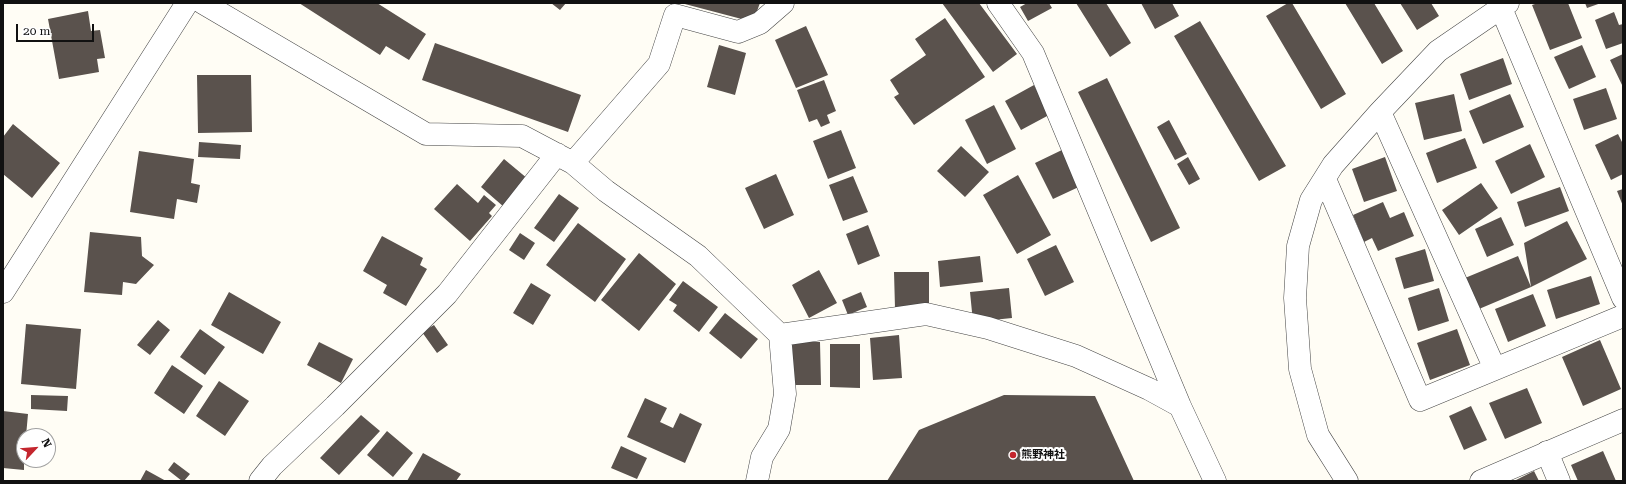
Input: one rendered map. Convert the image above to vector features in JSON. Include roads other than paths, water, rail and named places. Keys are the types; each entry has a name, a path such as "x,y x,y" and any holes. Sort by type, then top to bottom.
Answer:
{"street":[{"path":"3,292 187,3"},
{"path":"203,3 426,134 522,136 565,158 606,191 698,256 780,335 785,394 779,429 762,457 757,481"},
{"path":"260,481 272,466 335,406 447,294 565,158 659,64 675,15 738,32 760,23 783,3"},
{"path":"998,3 1033,53 1180,406 1215,481"},
{"path":"1347,481 1318,435 1300,369 1295,298 1298,246 1311,200 1333,165 1380,112 1438,51 1504,5 1623,298"},
{"path":"1380,112 1495,369"},
{"path":"1325,179 1420,400 1623,316"},
{"path":"780,335 926,314 988,328 1076,356 1149,389 1180,406"},
{"path":"1481,481 1623,420"},
{"path":"1547,452 1559,481"}],"place":[{"name":"熊野神社","path":"1013,455"}]}
